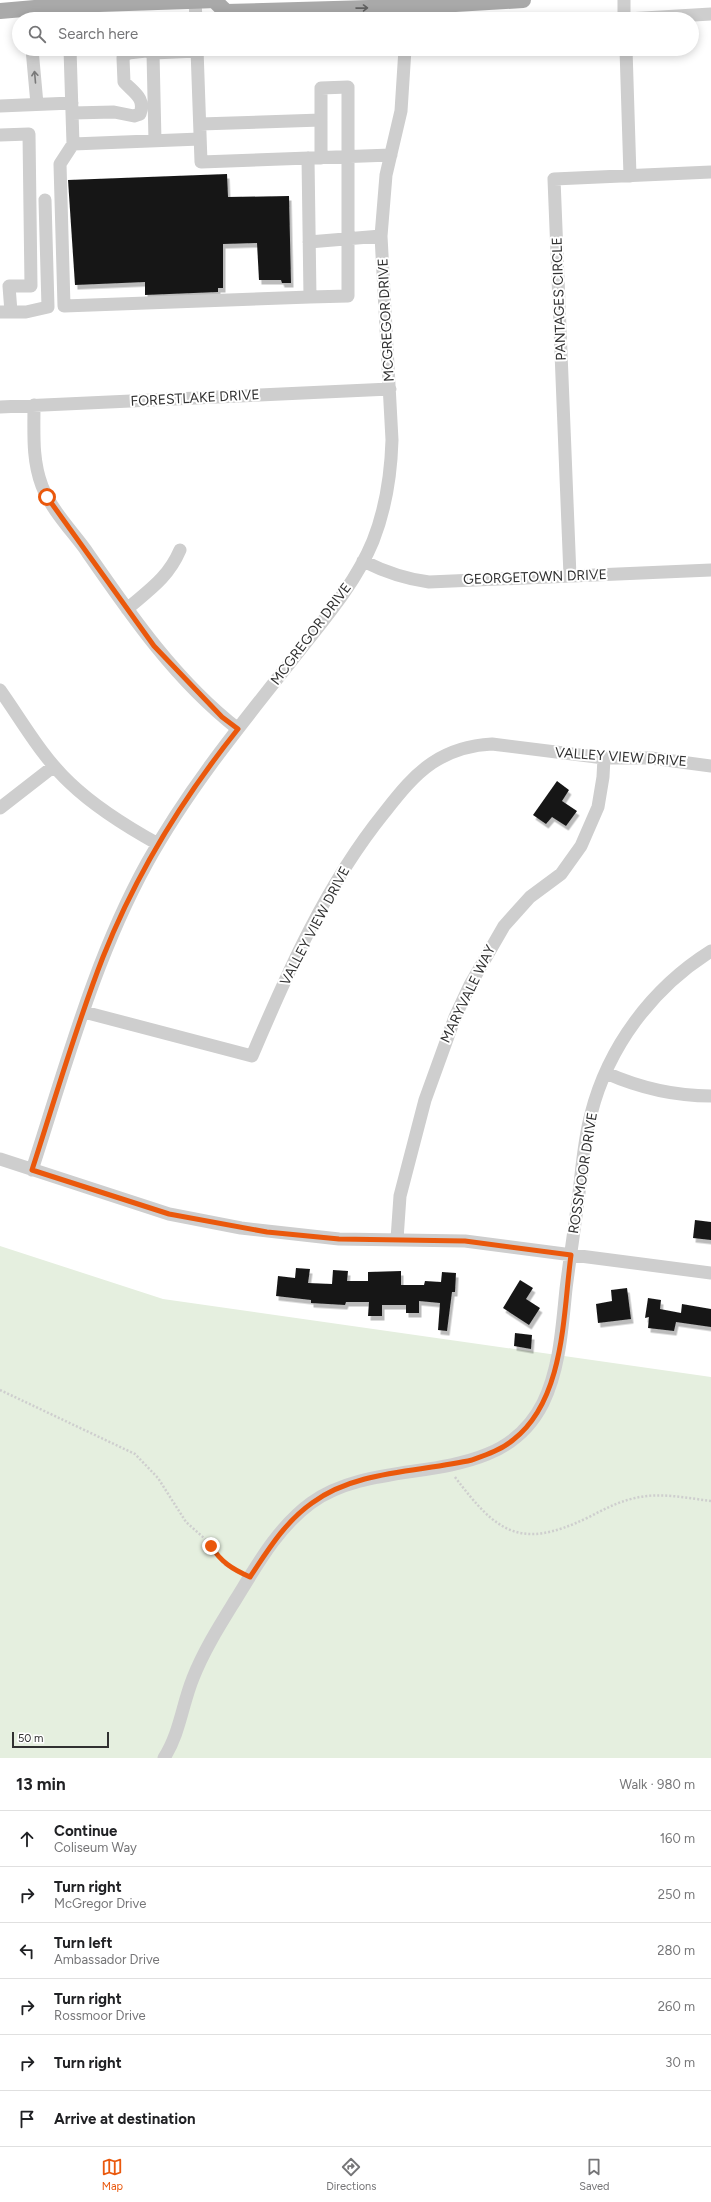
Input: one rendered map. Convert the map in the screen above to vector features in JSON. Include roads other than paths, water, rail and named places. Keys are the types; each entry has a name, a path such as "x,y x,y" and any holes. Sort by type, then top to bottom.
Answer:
{"main road":[{"path":"336,12 524,0"},
{"path":"70,12 178,1 216,1 226,12"},
{"path":"0,10 14,12"}],"street":[{"path":"624,0 625,12"},
{"path":"195,1 196,12"},
{"path":"216,1 218,12"},
{"path":"699,15 711,14"},
{"path":"33,56 37,104"},
{"path":"70,56 73,144 60,164 64,306 348,296 348,87 321,88 321,158"},
{"path":"0,106 37,104 114,112 134,116 140,114 142,108 140,96 124,82 123,58 125,56"},
{"path":"153,56 155,141"},
{"path":"197,56 201,162 391,155"},
{"name":"MCGREGOR DRIVE","path":"32,1170 103,958 120,918 158,844 202,775 338,601 363,561 373,541 388,490 392,440 381,236 382,205 386,174 400,111 404,56"},
{"path":"626,56 630,176"},
{"path":"200,124 321,120"},
{"path":"0,135 29,134 31,286 9,286 6,312 26,312 48,307 45,200"},
{"path":"73,144 200,139"},
{"path":"308,158 310,297"},
{"name":"PANTAGES CIRCLE","path":"570,576 554,180 711,172"},
{"path":"309,242 381,236"},
{"name":"FORESTLAKE DRIVE","path":"0,407 390,389"},
{"path":"34,406 34,457 43,487 127,609 170,665 222,717 238,729"},
{"path":"127,609 162,579 174,564 180,550"},
{"name":"GEORGETOWN DRIVE","path":"363,561 387,573 408,579 429,582 711,570"},
{"path":"0,690 54,766 70,784 158,844"},
{"name":"VALLEY VIEW DRIVE","path":"84,1012 252,1056 302,945 324,903 349,861 377,822 417,775 433,762 452,752 482,744 492,744 604,758 651,758 711,766"},
{"name":"MARYVALE WAY","path":"396,1239 400,1196 425,1100 455,1017 470,984 504,926 530,897 561,874 581,846 598,807 604,777 604,758"},
{"path":"0,808 54,766"},
{"name":"ROSSMOOR DRIVE","path":"164,1758 178,1730 193,1678 214,1634 269,1548 289,1523 312,1502 332,1491 362,1480 446,1466 488,1454 513,1440 532,1420 542,1404 552,1378 559,1349 587,1131 595,1100 621,1042 645,1008 683,970 711,951"},
{"path":"606,1073 625,1081 674,1094 711,1096"},
{"path":"0,1159 129,1202 200,1221 267,1232 308,1237 465,1241 711,1273"}]}
